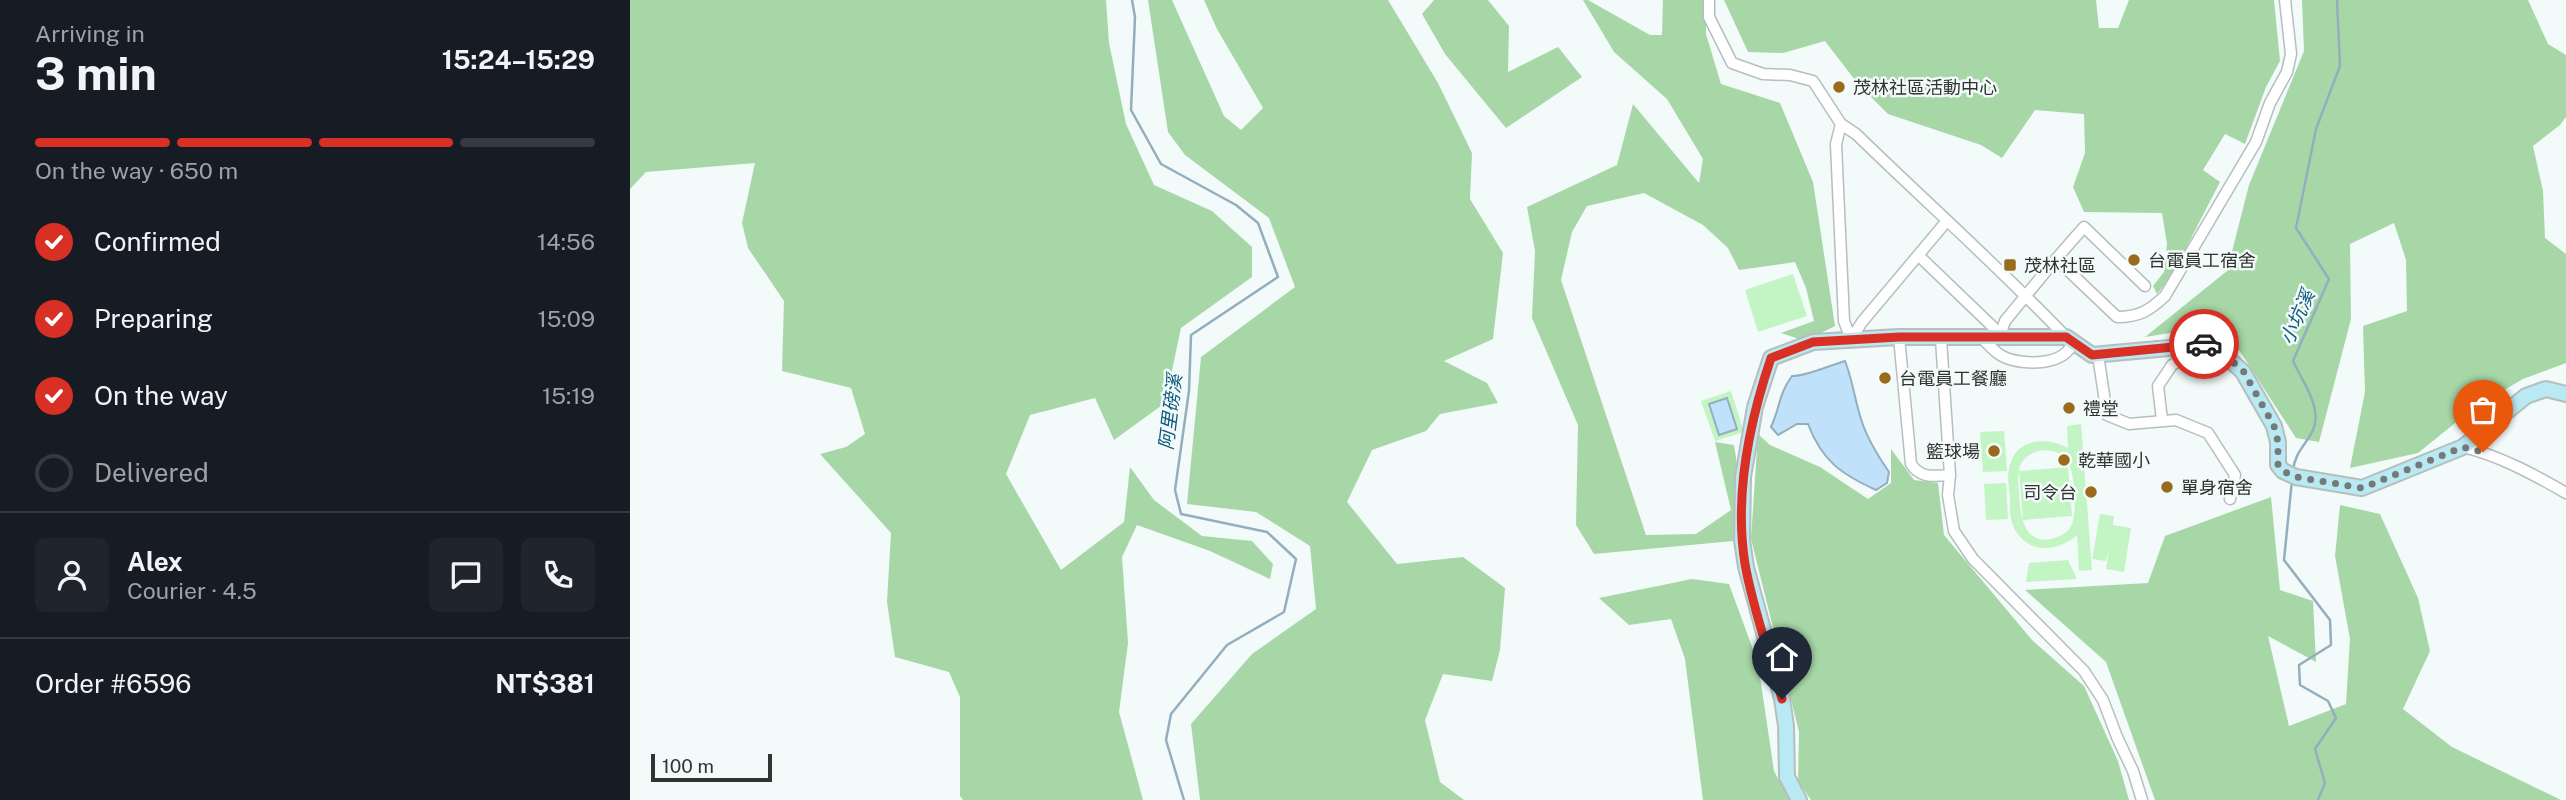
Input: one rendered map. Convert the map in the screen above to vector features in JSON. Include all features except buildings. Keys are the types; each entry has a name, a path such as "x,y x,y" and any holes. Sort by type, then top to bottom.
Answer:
{"street":[{"path":"1709,0 1709,17 1732,63 1763,74 1790,75 1813,81 1841,124 1856,134 2070,339 2092,355 2213,344 2244,372 2274,426 2278,442 2278,465 2292,475 2362,488 2463,447 2526,396 2546,389 2566,394"},
{"path":"2056,259 2117,317 2133,317 2149,312 2165,296 2256,142 2270,103 2287,72 2291,54 2285,0"},
{"path":"1841,124 1836,144 1844,321 1851,339"},
{"path":"1851,339 1862,322 1946,222"},
{"path":"1998,338 2005,321 2084,227 2145,286"},
{"path":"1918,255 1993,327 1998,338"},
{"path":"1899,337 1911,464 1916,472 1927,476 1950,475"},
{"path":"1798,800 1787,777 1786,726 1782,699 1746,566 1742,540 1743,477 1755,407 1771,358 1813,342 1851,339 2070,339"},
{"path":"1941,339 1950,475 1948,495 1954,531 1973,559 2084,671 2103,700 2133,771 2142,800"},
{"path":"1983,339 1994,352 2007,358 2030,361 2057,360 2067,352 2070,339"},
{"path":"2162,420 2158,386 2172,365 2191,354 2196,344"},
{"path":"2098,355 2106,415 2129,424 2176,420 2208,433 2235,475 2230,499"},
{"path":"2463,447 2514,465 2566,494"}],"green space":[{"path":"630,0 1106,0 1109,43 1126,124 1154,185 1212,211 1252,247 1252,277 1181,328 1165,403 1114,440 1095,398 1030,415 1006,474 1061,570 1124,522 1130,467 1154,500 1202,536 1252,541 1273,564 1270,579 1210,551 1137,525 1122,557 1128,643 1119,712 1143,800 963,800 960,796 960,697 949,672 895,657 887,602 891,533 820,454 846,447 865,434 851,388 782,371 784,301 748,248 742,223 755,163 646,172 630,189"},
{"path":"1148,0 1172,0 1224,116 1241,130 1263,108 1217,29 1204,0 1388,0 1438,83 1472,153 1470,199 1503,253 1493,339 1444,361 1487,383 1498,403 1440,414 1426,431 1372,450 1347,502 1397,564 1463,557 1505,588 1500,650 1492,681 1443,674 1425,720 1440,782 1464,800 1200,800 1191,724 1252,654 1316,609 1310,546 1256,512 1187,504 1201,357 1295,287 1269,218 1185,155 1168,132"},
{"path":"1434,0 1488,0 1509,26 1508,72 1558,47 1582,77 1506,128 1445,54 1422,14"},
{"path":"1583,0 1588,0 1650,35 1662,35 1663,0 1706,0 1706,34 1721,84 1780,103 1813,182 1835,326 1805,341 1781,333 1814,321 1806,288 1795,262 1739,270 1728,248 1703,225 1644,193 1587,206 1572,232 1561,280 1646,535 1696,534 1731,510 1715,442 1734,445 1737,464 1733,541 1594,554 1576,525 1578,425 1532,318 1535,251 1527,207 1617,165 1633,104 1699,183 1703,159 1667,99 1614,52"},
{"path":"1724,0 2096,0 2099,28 2118,28 2129,0 2274,0 2280,61 2266,87 2245,144 2225,134 2203,170 2220,182 2171,277 2157,294 2153,286 2164,272 2167,244 2162,213 2084,212 2073,187 2085,153 2084,114 2035,110 2002,158 1981,145 1888,114 1858,84 1825,41 1783,53 1748,52"},
{"path":"2302,0 2528,0 2548,44 2566,55 2566,117 2533,146 2543,191 2545,238 2566,254 2566,363 2523,379 2475,407 2418,453 2350,468 2365,392 2363,326 2407,311 2406,260 2394,223 2350,244 2351,319 2319,442 2296,438 2239,350 2195,329 2145,337 2227,271 2249,185 2304,51"},
{"path":"1793,274 1807,316 1758,332 1745,290"},
{"path":"1731,391 1744,432 1715,441 1701,401"},
{"path":"2081,424 2092,570 2079,571 2077,535 2061,545 2035,547 2020,537 2011,516 2008,475 2012,459 2017,451 2032,442 2051,442 2068,448 2067,426","holes":["2043,450 2053,451 2067,460 2074,483 2075,505 2070,528 2064,534 2051,539 2040,539 2026,528 2020,508 2020,466 2027,456"]},
{"name":"籃球場","path":"2004,431 2007,471 1983,472 1980,432"},
{"path":"1758,434 1770,445 1820,467 1868,499 1891,483 1891,449 1914,480 1938,483 1944,535 2032,640 2084,686 2118,761 2129,800 1811,800 1798,781 1799,732 1751,539"},
{"path":"2068,467 2072,516 2023,520 2019,471"},
{"name":"籃球場","path":"2006,483 2008,519 1986,520 1984,484"},
{"path":"2271,497 2280,590 2313,601 2316,662 2268,636 2289,726 2346,704 2350,639 2335,556 2340,505 2380,514 2418,598 2430,651 2403,709 2452,747 2561,800 2155,800 2106,662 2025,590 2148,583 2165,536"},
{"path":"2100,514 2114,516 2113,525 2131,528 2124,572 2106,569 2109,549 2106,561 2092,559"},
{"path":"2068,560 2077,579 2026,582 2029,563"},
{"path":"1692,579 1729,584 1758,663 1774,771 1790,800 1703,800 1685,659 1671,619 1629,625 1599,598"}],"water":[{"path":"1845,361 1864,429 1889,472 1887,483 1876,490 1834,465 1820,448 1808,424 1797,424 1778,435 1771,427 1784,388 1792,376"},
{"path":"1727,398 1737,429 1719,435 1709,404"}],"waterway":[{"name":"阿里磅溪","path":"1132,0 1135,17 1131,110 1161,164 1236,205 1258,223 1278,277 1191,335 1189,391 1175,490 1181,514 1267,532 1296,559 1284,612 1227,645 1171,714 1166,740 1184,800"},
{"name":"小坑溪","path":"2293,470 2296,458 2315,422 2310,395 2293,361 2329,279 2296,228 2316,129 2340,66 2337,0"},
{"name":"小坑溪","path":"2292,480 2284,560 2330,620 2331,645 2299,665 2300,685 2328,701 2336,718 2315,749 2325,783 2318,800"}],"way so far":[{"path":"2204,344 2213,344 2244,372 2274,426 2278,442 2278,465 2283,471 2296,477 2362,488 2463,447 2483,452"}],"place":[{"name":"茂林社區活動中心","path":"1839,87"},
{"name":"台電員工宿舍","path":"2134,260"},
{"name":"茂林社區","path":"2010,265"},
{"name":"台電員工餐廳","path":"1885,378"},
{"name":"禮堂","path":"2069,408"},
{"name":"籃球場","path":"1994,451"},
{"name":"乾華國小","path":"2064,460"},
{"name":"單身宿舍","path":"2167,487"},
{"name":"司令台","path":"2091,492"}],"route":[{"path":"1782,699 1760,622 1742,540 1743,477 1755,407 1771,358 1813,342 1899,337 2066,337 2092,355 2204,344"}]}
